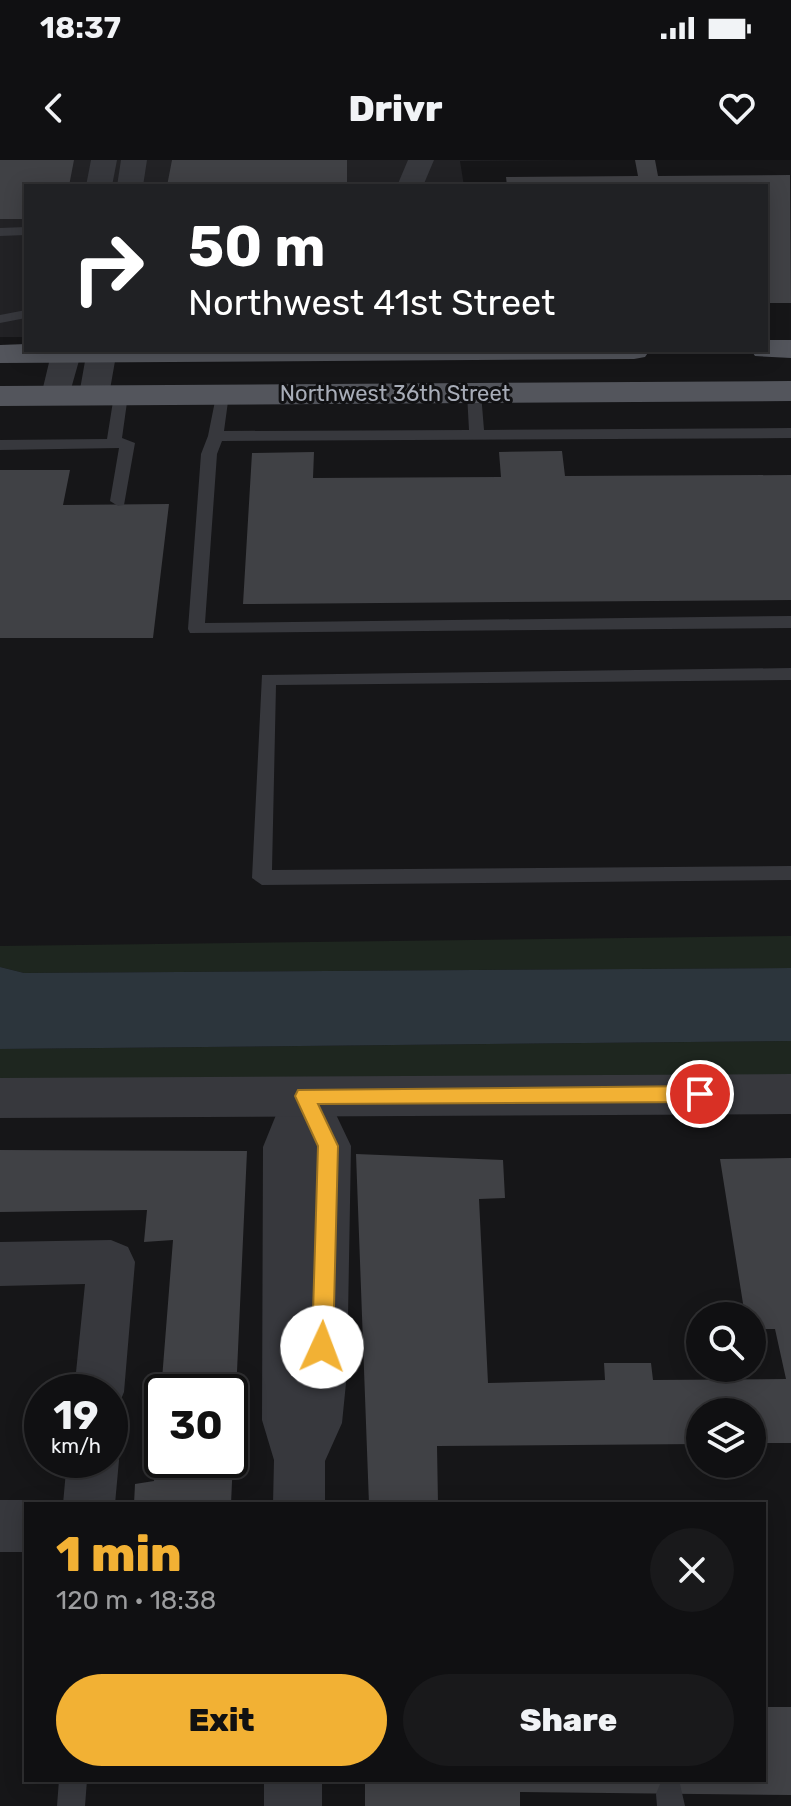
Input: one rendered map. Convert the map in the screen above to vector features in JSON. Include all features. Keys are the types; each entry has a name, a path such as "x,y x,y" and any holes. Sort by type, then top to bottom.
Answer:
{"main road":[{"path":"768,349 791,349"},
{"name":"Northwest 36th Street","path":"0,354 102,352"},
{"path":"441,352 459,393"},
{"name":"Northwest 36th Street","path":"0,396 791,391"}],"street":[{"path":"99,184 104,160"},
{"path":"130,184 134,160"},
{"path":"410,184 421,160"},
{"path":"428,160 434,184"},
{"path":"56,396 66,352"},
{"path":"102,352 108,395"},
{"path":"0,1098 791,1094"},
{"path":"300,1482 317,1423 322,1373 328,1146 305,1096"},
{"path":"1,1268 111,1262 101,1374"},
{"path":"89,1502 91,1478"},
{"path":"0,1526 24,1526"},
{"path":"293,1782 293,1806"}],"lane":[{"path":"0,232 24,231"},
{"path":"0,319 24,314"},
{"path":"459,393 477,436"},
{"path":"222,394 216,436 209,454 196,629 791,622"},
{"path":"108,395 114,443"},
{"path":"216,436 791,433"},
{"path":"0,445 127,443 118,501"},
{"path":"791,674 268,679 262,878 791,873"},
{"path":"71,1806 73,1782"}],"shaded area":[{"path":"0,160 581,160 460,161 464,184 24,184 24,337 0,337"},
{"path":"791,936 791,968 24,973 0,967 0,946"},
{"path":"0,967 24,973 791,968 791,1041 0,1049"},
{"path":"791,1041 791,1082 0,1087 0,1049"}],"building":[{"path":"0,160 74,160 69,184 24,184 24,219 0,219"},
{"path":"172,160 347,160 347,184 167,184"},
{"path":"635,160 655,160 658,176 790,175 791,303 768,303 768,184 507,184 506,177 638,176"},
{"path":"562,451 565,476 791,475 791,600 243,604 252,453 314,452 313,478 501,477 499,452"},
{"path":"0,470 70,470 63,505 169,504 153,638 0,638"},
{"path":"0,1150 247,1151 237,1374 162,1374 173,1240 144,1242 147,1210 0,1212"},
{"path":"356,1154 503,1160 505,1198 479,1199 488,1383 605,1380 604,1363 651,1363 653,1380 766,1382 766,1379 786,1379 775,1329 766,1329 766,1302 743,1302 720,1159 791,1158 791,1443 766,1443 766,1398 686,1398 686,1444 437,1446 438,1502 369,1502"},
{"path":"154,1478 232,1478 231,1502 134,1502 135,1484 154,1481"},
{"path":"766,1707 791,1707 791,1795 520,1792 520,1806 365,1806 365,1782 766,1782"}],"route":[{"path":"322,1347 328,1146 305,1096 700,1094"}]}
